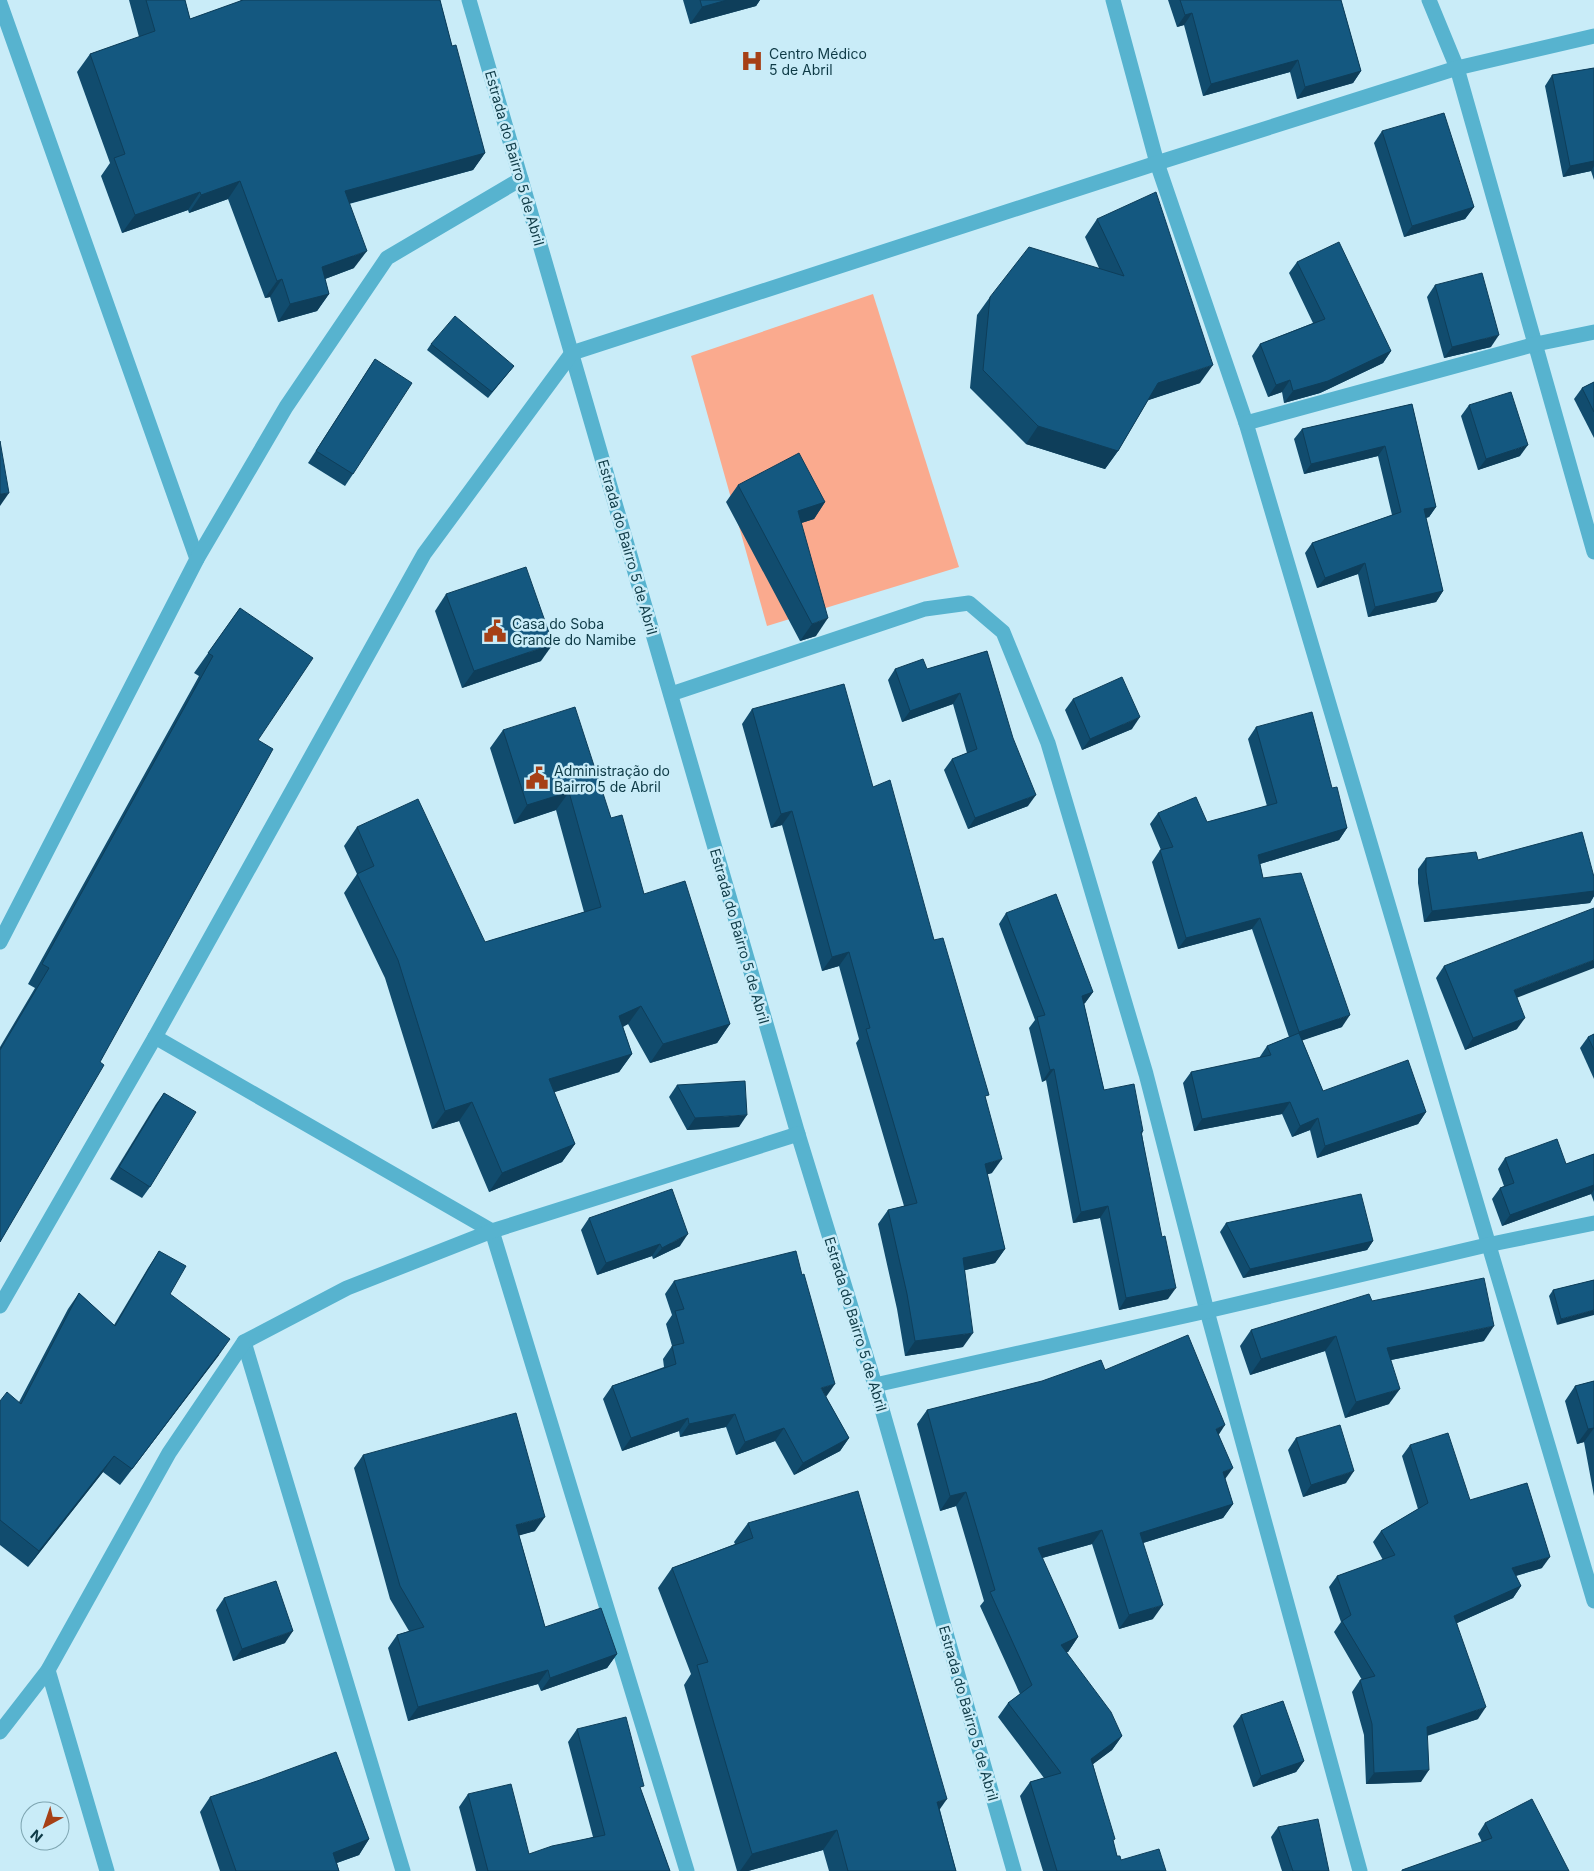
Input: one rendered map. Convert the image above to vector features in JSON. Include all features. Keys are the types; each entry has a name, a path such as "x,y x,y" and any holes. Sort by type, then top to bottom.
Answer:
{"street":[{"name":"Estrada do Bairro 5 de Abril","path":"469,0 798,1134 875,1385 1014,1871"},
{"path":"1113,0 1157,162 1246,424 1594,1601"},
{"path":"1429,0 1457,68 1594,552"},
{"path":"0,3 197,559"},
{"path":"0,1306 155,1037 424,554 572,353 1157,162 1457,68 1594,36"},
{"path":"0,942 197,559 286,407 387,258 522,179"},
{"path":"1246,424 1536,344 1594,332"},
{"path":"671,694 925,609 969,603 1003,632 1048,743 1146,1074 1207,1311 1360,1871"},
{"path":"155,1037 492,1231 688,1871"},
{"path":"0,1732 48,1670 169,1453 244,1342 347,1288 492,1231 798,1134"},
{"path":"875,1385 1207,1311 1488,1245 1594,1223"},
{"path":"244,1342 403,1871"},
{"path":"48,1670 107,1871"}],"shaded area":[{"path":"873,294 959,567 767,626 691,356"}],"building":[{"path":"146,0 185,0 190,19 243,0 440,0 452,46 456,45 485,153 345,191 367,251 322,267 329,294 290,304 282,279 277,281 240,181 201,195 200,192 135,215 114,158 125,154 90,54 155,31"},
{"path":"700,0 727,0 702,7"},
{"path":"1180,0 1341,0 1361,71 1305,87 1298,60 1211,84 1192,13 1185,15"},
{"path":"1594,68 1594,161 1570,166 1552,75"},
{"path":"1444,113 1474,207 1412,226 1382,131"},
{"path":"1156,192 1213,365 1158,383 1118,451 1038,426 983,370 990,297 1029,247 1124,276 1097,219"},
{"path":"1339,242 1391,351 1328,381 1293,391 1290,380 1276,385 1260,344 1325,319 1297,262"},
{"path":"1482,273 1499,335 1452,347 1435,285"},
{"path":"455,316 514,366 492,392 431,344"},
{"path":"375,359 412,383 353,474 316,451"},
{"path":"1594,382 1594,412 1582,388"},
{"path":"1511,392 1528,445 1486,459 1469,405"},
{"path":"1412,404 1436,507 1424,509 1443,591 1375,607 1365,563 1325,578 1312,543 1401,512 1385,446 1311,464 1302,429"},
{"path":"0,441 9,493 0,494"},
{"path":"799,453 825,502 798,511 828,618 812,624 738,485"},
{"path":"526,567 553,644 474,671 446,594"},
{"path":"240,608 313,658 258,740 273,749 100,1062 104,1065 0,1242 0,1050 49,968 42,964 213,656 208,653"},
{"path":"987,651 1013,738 1036,795 975,818 952,759 977,749 960,693 910,711 895,669 923,659 927,669"},
{"path":"1122,677 1140,717 1090,739 1073,699"},
{"path":"844,684 873,787 890,780 934,940 943,938 989,1095 985,1096 1002,1159 985,1164 1005,1249 963,1258 973,1333 915,1341 907,1294 888,1210 917,1203 866,1029 870,1028 849,952 832,957 792,811 781,814 752,709"},
{"path":"575,707 611,818 622,815 644,894 685,881 730,1024 663,1044 641,1006 619,1016 632,1054 549,1079 575,1144 502,1173 472,1102 445,1111 398,960 357,874 374,866 357,827 418,799 485,942 601,907 569,792 527,805 503,730"},
{"path":"1312,712 1332,788 1337,787 1347,828 1258,855 1263,878 1301,873 1350,1015 1299,1032 1260,918 1186,938 1160,850 1173,847 1158,813 1196,797 1207,822 1277,803 1256,727"},
{"path":"1582,832 1594,877 1594,891 1432,911 1426,872 1426,858 1476,852 1478,860"},
{"path":"1056,894 1093,992 1082,996 1104,1090 1134,1084 1143,1131 1141,1132 1162,1237 1165,1236 1176,1288 1126,1298 1108,1206 1081,1212 1054,1069 1050,1070 1037,1017 1045,1015 1006,913"},
{"path":"1594,908 1594,960 1514,990 1525,1018 1473,1038 1444,966"},
{"path":"1299,1033 1323,1091 1408,1060 1426,1112 1325,1146 1318,1118 1300,1126 1290,1102 1202,1119 1191,1072 1271,1055 1267,1046"},
{"path":"1594,1034 1594,1050 1588,1037"},
{"path":"745,1081 747,1115 695,1118 677,1085"},
{"path":"164,1093 196,1112 150,1187 119,1167"},
{"path":"1557,1139 1566,1164 1594,1154 1594,1185 1510,1215 1500,1188 1514,1183 1505,1158"},
{"path":"672,1189 688,1234 662,1248 660,1244 606,1263 589,1218"},
{"path":"1361,1194 1373,1241 1250,1269 1226,1223"},
{"path":"159,1251 186,1266 170,1294 230,1339 132,1469 114,1456 39,1551 0,1520 0,1401 7,1392 21,1404 79,1293 115,1326"},
{"path":"796,1251 835,1384 821,1388 849,1438 803,1463 784,1428 745,1442 735,1414 689,1424 688,1418 631,1438 612,1386 676,1364 672,1346 684,1343 675,1311 684,1309 674,1281"},
{"path":"1484,1278 1494,1326 1387,1348 1400,1389 1356,1402 1336,1336 1261,1359 1251,1330 1369,1294 1372,1301"},
{"path":"1594,1280 1594,1310 1561,1319 1553,1290"},
{"path":"1188,1335 1225,1425 1216,1429 1233,1468 1223,1472 1233,1504 1140,1533 1163,1605 1129,1615 1102,1530 1038,1548 1078,1637 1061,1645 1111,1712 1122,1736 1091,1759 1115,1839 1113,1840 1117,1856 1120,1856 1121,1860 1159,1849 1166,1871 1057,1871 1030,1782 1061,1773 1008,1703 1032,1685 990,1592 995,1590 966,1492 950,1496 927,1410 1042,1381 1101,1360 1105,1370"},
{"path":"1594,1381 1594,1428 1588,1429 1575,1386"},
{"path":"516,1413 545,1517 516,1525 545,1627 601,1608 617,1654 550,1678 548,1670 418,1707 397,1635 424,1627 400,1586 363,1455"},
{"path":"1340,1425 1354,1471 1311,1485 1296,1438"},
{"path":"1448,1433 1470,1500 1527,1483 1550,1557 1512,1568 1521,1586 1454,1616 1486,1707 1427,1727 1429,1770 1374,1773 1372,1724 1360,1680 1375,1676 1342,1621 1351,1615 1337,1576 1395,1555 1381,1531 1428,1503 1410,1445"},
{"path":"858,1491 947,1799 937,1802 956,1871 848,1871 837,1830 752,1854 697,1665 708,1662 672,1568 753,1538 748,1523"},
{"path":"276,1581 293,1631 242,1649 224,1598"},
{"path":"1283,1701 1304,1761 1261,1776 1241,1715"},
{"path":"626,1717 644,1786 640,1787 670,1871 488,1871 468,1794 511,1784 529,1854 552,1846 605,1835 577,1729"},
{"path":"336,1752 369,1839 333,1853 339,1871 236,1871 210,1797"},
{"path":"1532,1799 1569,1871 1402,1871 1492,1838 1485,1823"},
{"path":"1318,1819 1329,1871 1293,1871 1278,1827"}],"place":[{"name":"Centro Médico 5 de Abril","path":"752,61"},
{"name":"Casa do Soba Grande do Namibe","path":"495,631"},
{"name":"Administração do Bairro 5 de Abril","path":"537,778"}]}
